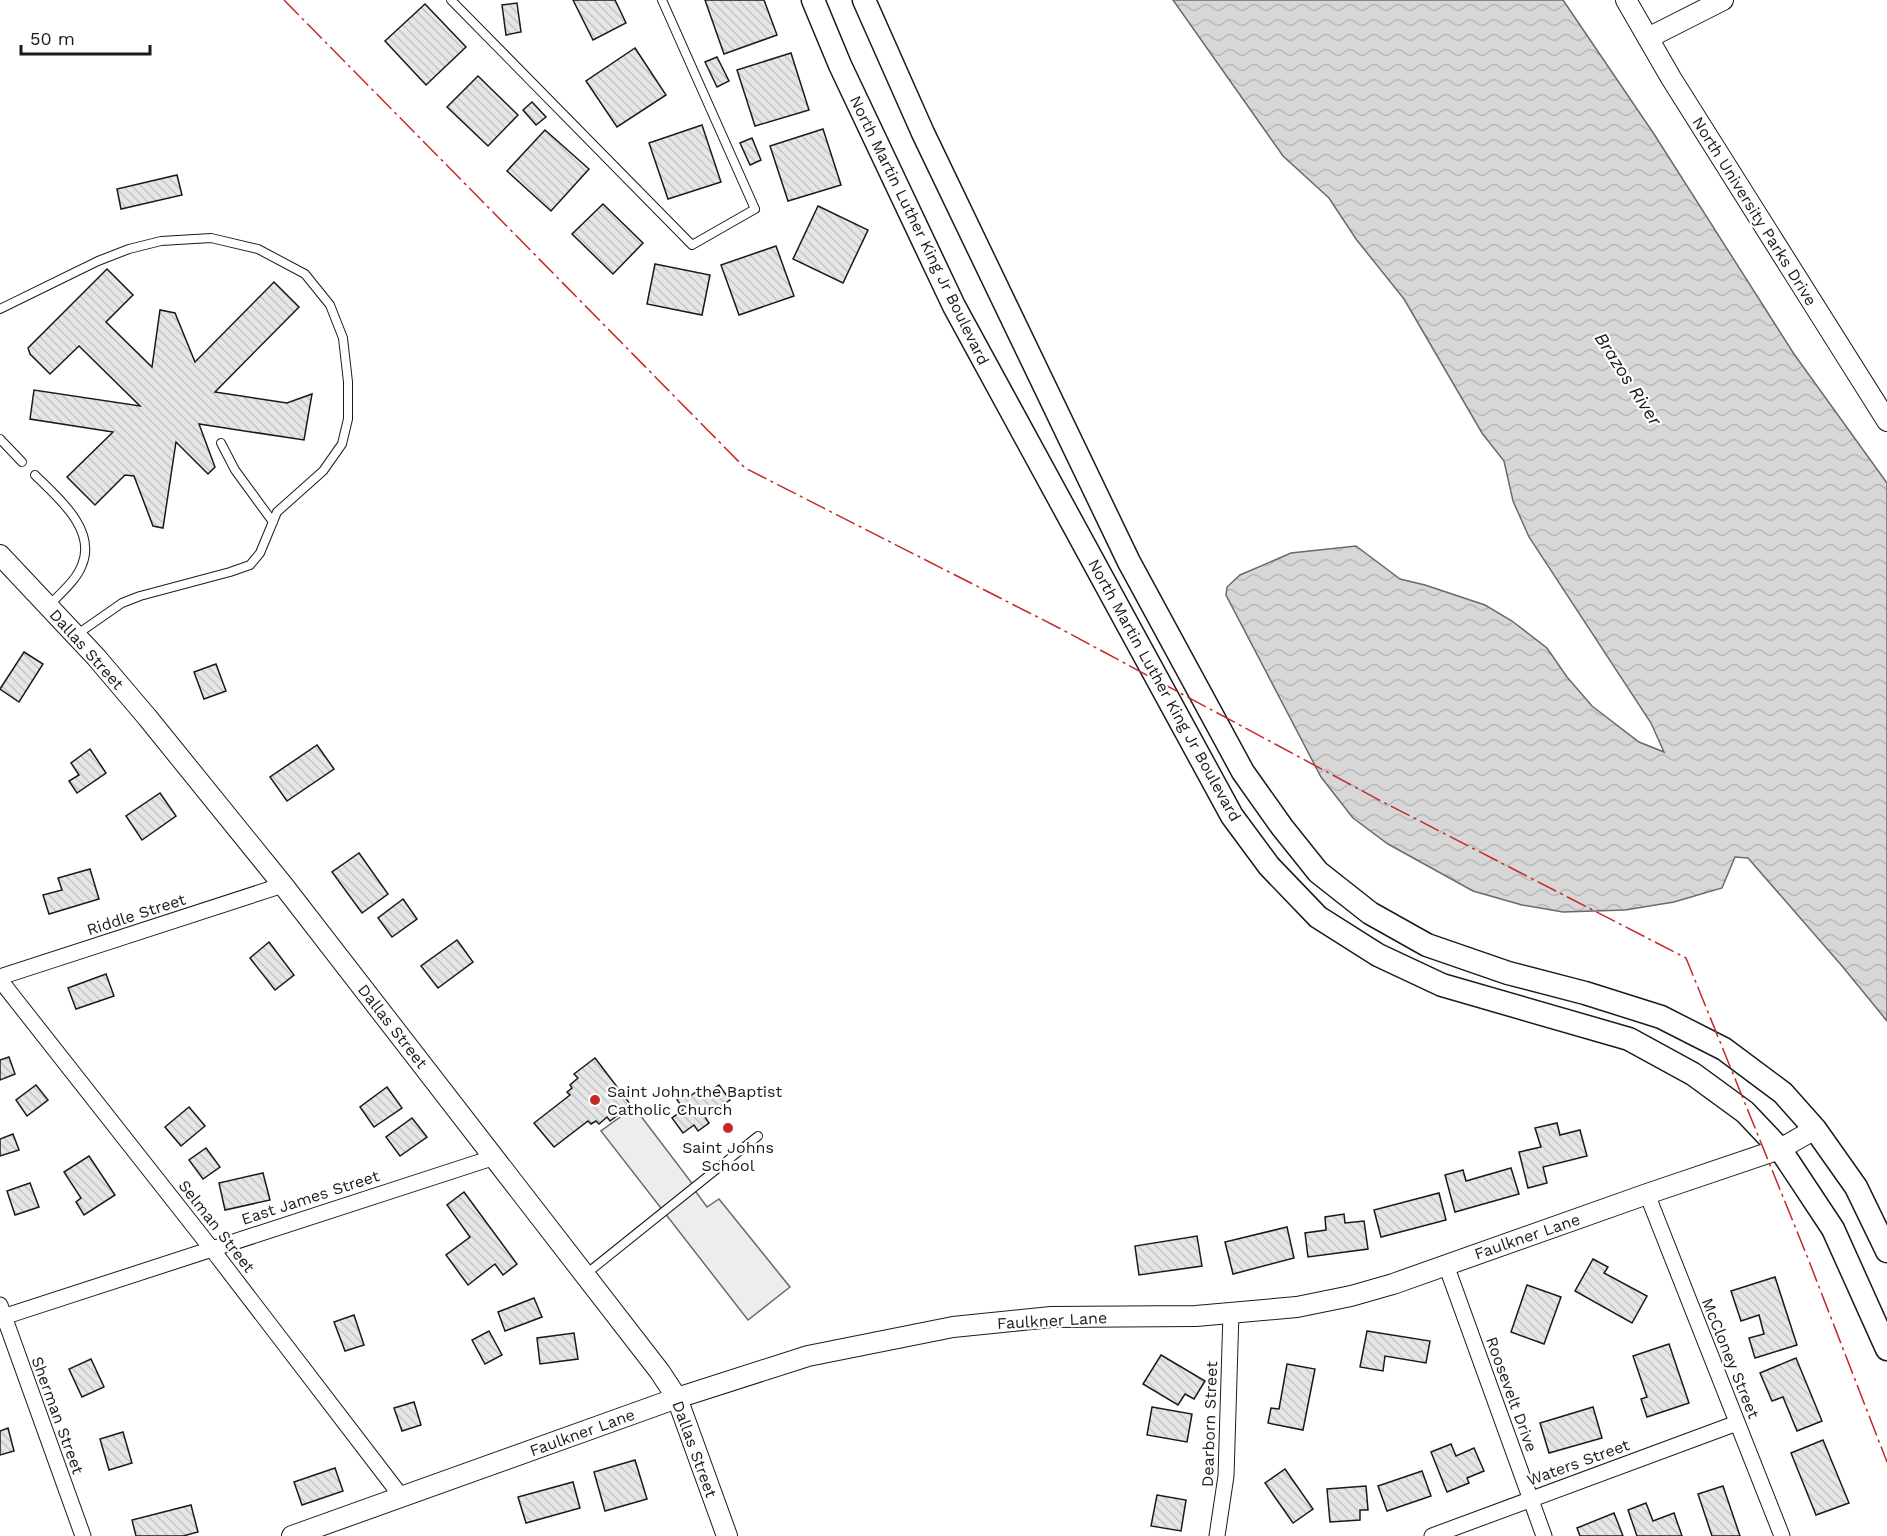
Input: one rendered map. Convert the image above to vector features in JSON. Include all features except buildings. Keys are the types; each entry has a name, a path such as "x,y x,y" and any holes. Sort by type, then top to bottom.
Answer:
{"main road":[{"name":"North Martin Luther King Jr Boulevard","path":"813,0 840,65 954,306 1232,816 1269,866 1318,917 1378,955 1442,985 1629,1039 1693,1074 1744,1112 1780,1149 1833,1229 1887,1349"},
{"name":"North Martin Luther King Jr Boulevard","path":"864,0 922,133 1129,562 1243,772 1282,827 1318,872 1370,913 1427,945 1508,973 1585,993 1661,1017 1724,1049 1783,1093 1815,1129 1856,1187 1887,1251"}],"street":[{"name":"North University Parks Drive","path":"1626,0 1887,421"},
{"path":"1648,38 1723,0"},
{"name":"Dallas Street","path":"0,555 147,717 283,885 660,1372 677,1398 727,1536"},
{"name":"Riddle Street","path":"0,979 283,885"},
{"name":"Selman Street","path":"0,979 211,1248 401,1496"},
{"name":"Faulkner Lane","path":"292,1536 677,1398 808,1356 953,1327 1051,1317 1196,1316 1297,1307 1351,1296 1780,1149 1815,1129"},
{"name":"East James Street","path":"1,1313 495,1157"},
{"name":"McCloney Street","path":"1647,1194 1782,1536"},
{"name":"Roosevelt Drive","path":"1446,1265 1544,1536"},
{"name":"Sherman Street","path":"1,1313 83,1536"},
{"name":"Dearborn Street","path":"1221,1533 1226,1476 1231,1313"},
{"name":"Waters Street","path":"1432,1536 1737,1423"}],"lane":[{"path":"451,0 692,245 755,209 662,0"},
{"path":"0,309 98,261 161,241 211,238 258,249 305,273 330,304 343,338 348,382 348,419 342,444 323,471 277,512 260,553 250,565 122,603 75,636"},
{"path":"0,439 22,462"},
{"path":"221,443 236,471 273,522"},
{"path":"35,475 69,508 81,530 85,549 83,564 78,572 48,607"},
{"path":"585,1274 758,1136"}],"shaded area":[{"path":"634,1107 691,1182 707,1207 719,1199 790,1287 748,1320 601,1131"}],"water":[{"name":"Brazos River","path":"1173,0 1563,0 1654,134 1794,354 1887,483 1887,1021 1748,858 1735,857 1722,888 1674,902 1625,910 1563,912 1522,905 1473,891 1388,844 1353,818 1321,777 1226,595 1227,587 1240,575 1291,553 1356,546 1400,579 1485,605 1512,621 1547,648 1567,677 1592,706 1639,742 1664,752 1651,723 1529,537 1513,501 1504,461 1482,433 1404,299 1356,239 1329,198 1283,156"}],"power":[{"path":"284,0 745,468 1063,630 1381,801 1686,958 1807,1256 1887,1462"}],"place":[{"name":"Saint John the Baptist Catholic Church","path":"595,1100"},
{"name":"Saint Johns School","path":"728,1128"}]}
